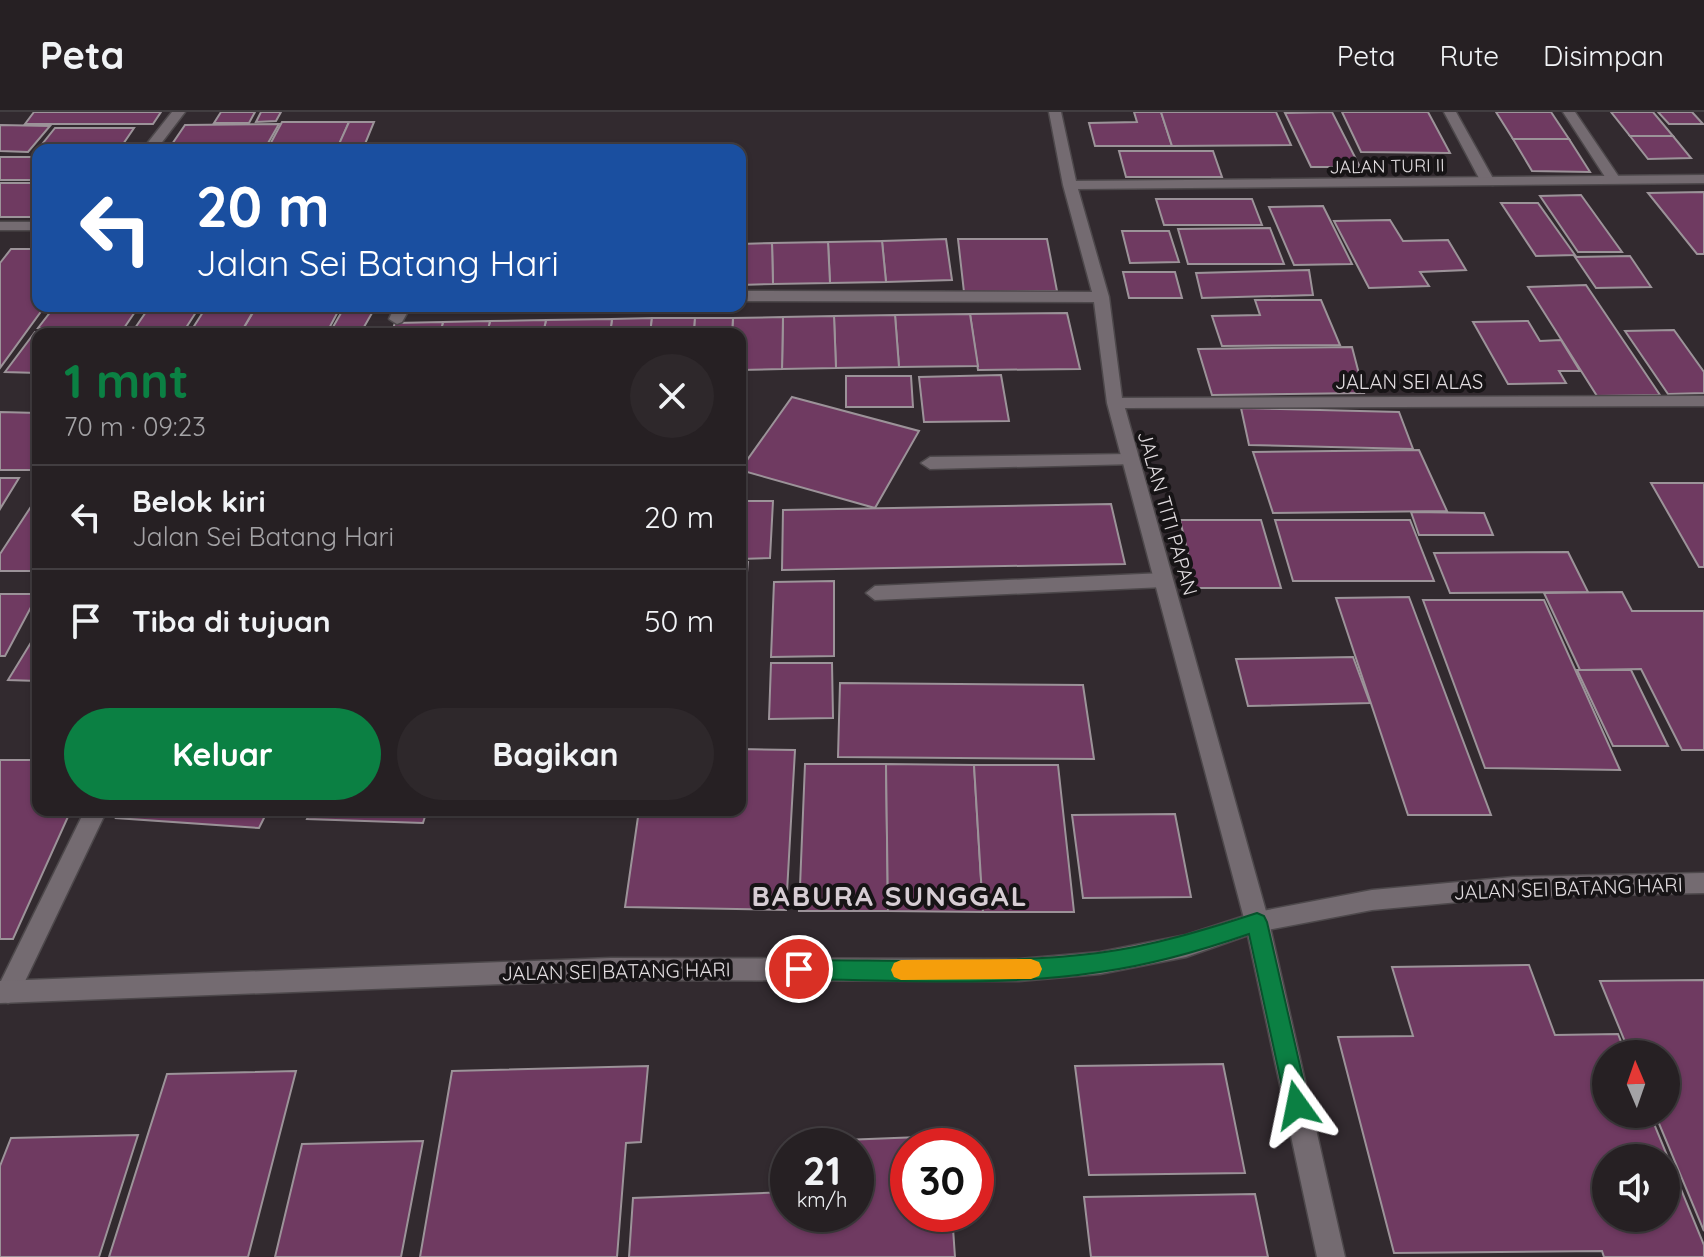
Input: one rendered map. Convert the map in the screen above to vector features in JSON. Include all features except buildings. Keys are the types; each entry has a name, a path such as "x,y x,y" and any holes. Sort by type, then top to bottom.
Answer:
{"street":[{"path":"154,144 179,112"},
{"name":"JALAN TITI PAPAN","path":"1055,112 1070,185 1101,297 1115,403 1257,922 1331,1257"},
{"path":"1450,112 1488,182"},
{"path":"1569,112 1614,180"},
{"name":"JALAN TURI II","path":"1070,185 1704,179"},
{"path":"0,226 32,226"},
{"path":"746,296 1101,297"},
{"name":"JALAN SEI ALAS","path":"1115,403 1704,401"},
{"path":"930,463 1129,460"},
{"path":"875,593 1164,580"},
{"path":"4,992 93,816"},
{"name":"JALAN SEI BATANG HARI","path":"4,992 611,969 1019,970 1100,963 1186,946 1257,922 1372,900 1513,887 1704,883"}],"slow traffic":[{"path":"901,970 1031,969"}],"district":[{"name":"BABURA SUNGGAL","path":"890,895"}],"route":[{"path":"799,969 1019,970 1100,963 1186,946 1257,922 1297,1105"}]}
